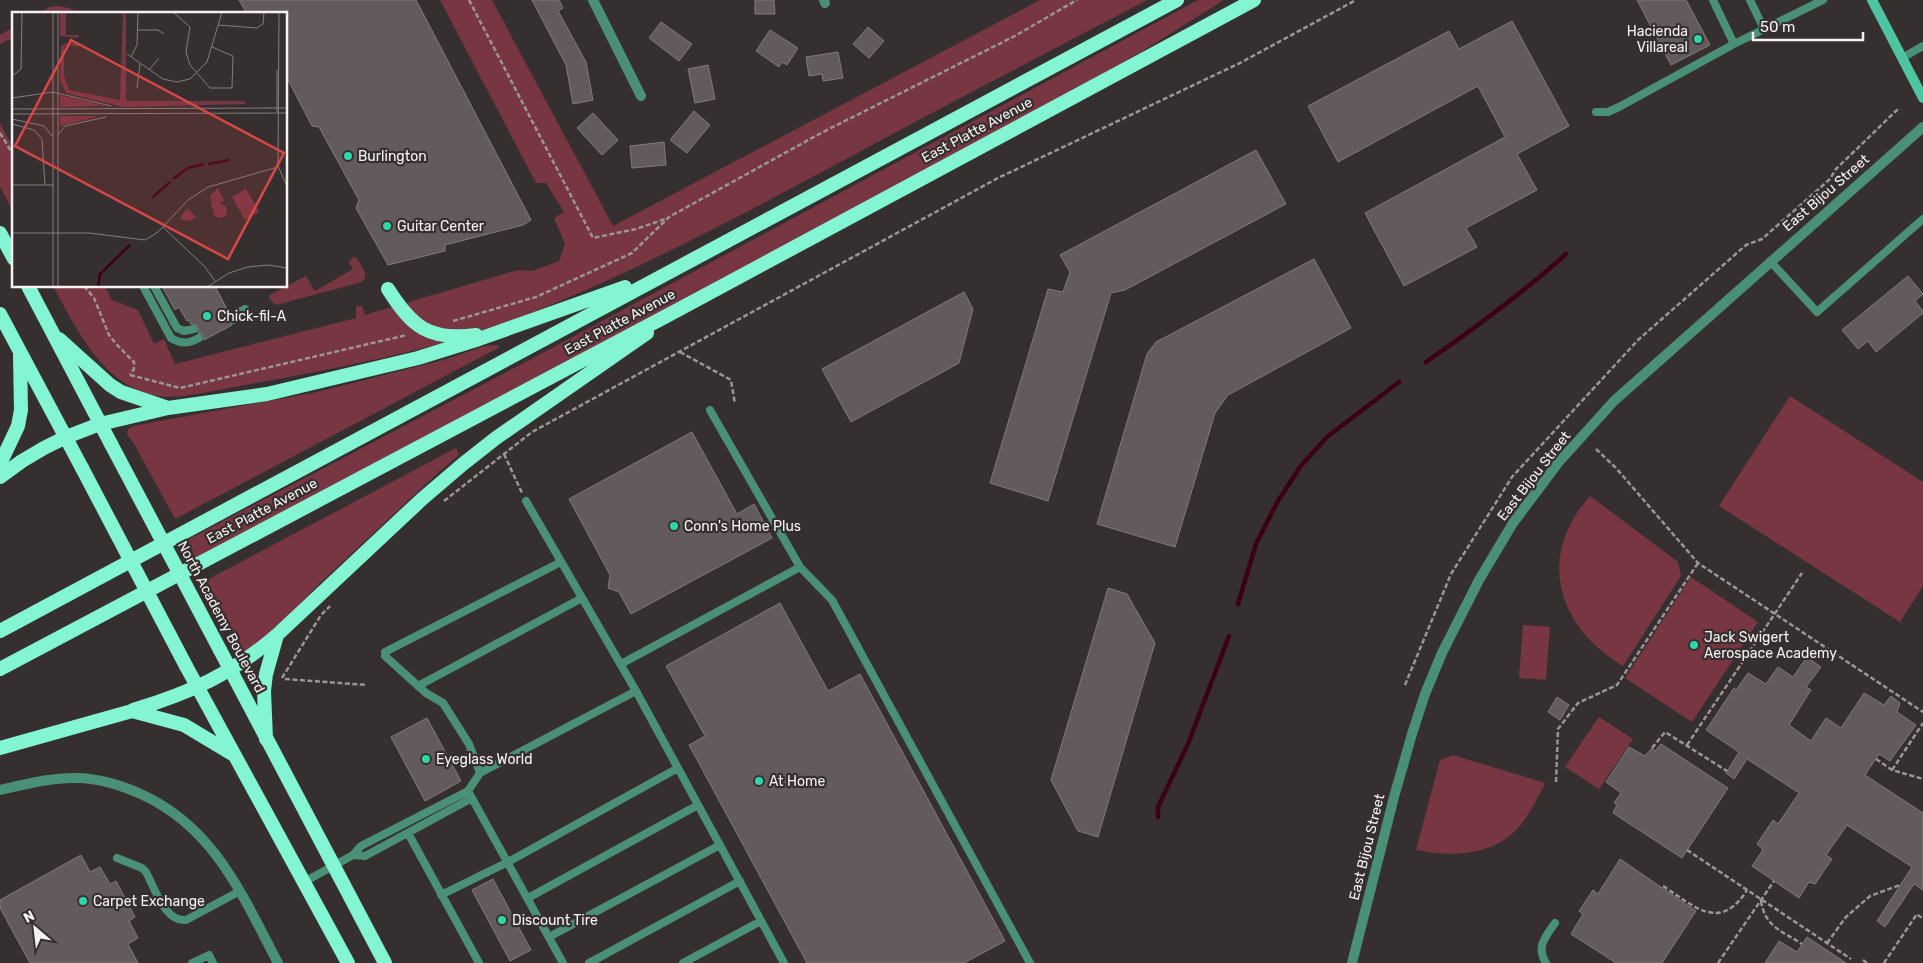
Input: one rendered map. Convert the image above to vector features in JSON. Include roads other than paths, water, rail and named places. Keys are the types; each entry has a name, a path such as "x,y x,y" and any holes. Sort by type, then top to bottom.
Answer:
{"highway":[{"name":"East Platte Avenue","path":"0,631 1177,0"},
{"name":"East Platte Avenue","path":"0,669 674,312 1254,0"},
{"path":"0,233 12,255"},
{"path":"0,478 22,461 66,437 100,424 168,408 267,394 418,358 608,294 679,266"},
{"name":"North Academy Boulevard","path":"29,288 332,866 385,963"},
{"path":"388,289 402,311 424,330 431,333 464,337 496,333"},
{"path":"0,748 160,702 198,687 253,656 422,499 463,464 504,433 634,344 674,312"},
{"path":"0,314 186,666 348,963"},
{"path":"53,333 110,385 121,392 168,408"},
{"path":"0,464 18,426 21,410 19,350"},
{"path":"266,738 264,691 266,674 277,635"},
{"path":"132,711 184,725 235,755"}],"main road":[{"path":"1872,0 1923,98"}],"street":[{"path":"593,0 641,96"},
{"name":"East Bijou Street","path":"1352,963 1412,734 1442,653 1489,564 1514,523 1554,470 1614,401 1923,127"},
{"path":"0,790 59,778 96,779 130,789 168,808 182,818 221,860 240,891 278,963"}],"lane":[{"path":"1713,0 1734,44"},
{"path":"1750,0 1764,29"},
{"path":"1596,112 1608,112 1619,107 1734,44 1823,0"},
{"path":"1902,58 1923,46"},
{"path":"1770,261 1817,312 1923,219"},
{"path":"144,288 171,338 185,344 199,338"},
{"path":"155,288 177,328 184,331 194,329"},
{"path":"228,312 241,311 233,320"},
{"path":"710,410 800,567 832,600 1030,963"},
{"path":"526,501 621,664 784,963"},
{"path":"480,773 469,744 442,703 426,694 385,654 561,562"},
{"path":"621,664 800,567"},
{"path":"418,686 582,598"},
{"path":"353,855 365,856 408,833 470,795 480,773 636,691"},
{"path":"442,895 508,862 678,768"},
{"path":"470,795 563,963"},
{"path":"304,882 353,855 361,846 470,795"},
{"path":"528,898 698,805"},
{"path":"408,833 479,963"},
{"path":"549,937 720,845"},
{"path":"117,858 142,868 146,872 168,914 179,920 186,920 240,891"},
{"path":"589,963 740,881"},
{"path":"683,963 761,920"},
{"path":"1546,963 1541,955 1541,947 1543,940 1554,923"},
{"path":"192,963 209,954 213,963"}],"waterway":[{"path":"1426,362 1498,310 1566,254"},
{"path":"1238,604 1256,544 1278,501 1300,467 1327,437 1399,382"},
{"path":"1158,817 1158,807 1188,744 1229,636"}],"place":[{"name":"Hacienda Villareal","path":"1698,39"},
{"name":"Burlington","path":"348,156"},
{"name":"Guitar Center","path":"387,226"},
{"name":"Chick-fil-A","path":"207,316"},
{"name":"Conn's Home Plus","path":"674,526"},
{"name":"Jack Swigert Aerospace Academy","path":"1694,645"},
{"name":"Eyeglass World","path":"426,759"},
{"name":"At Home","path":"759,781"},
{"name":"Carpet Exchange","path":"83,901"},
{"name":"Discount Tire","path":"502,920"}]}
